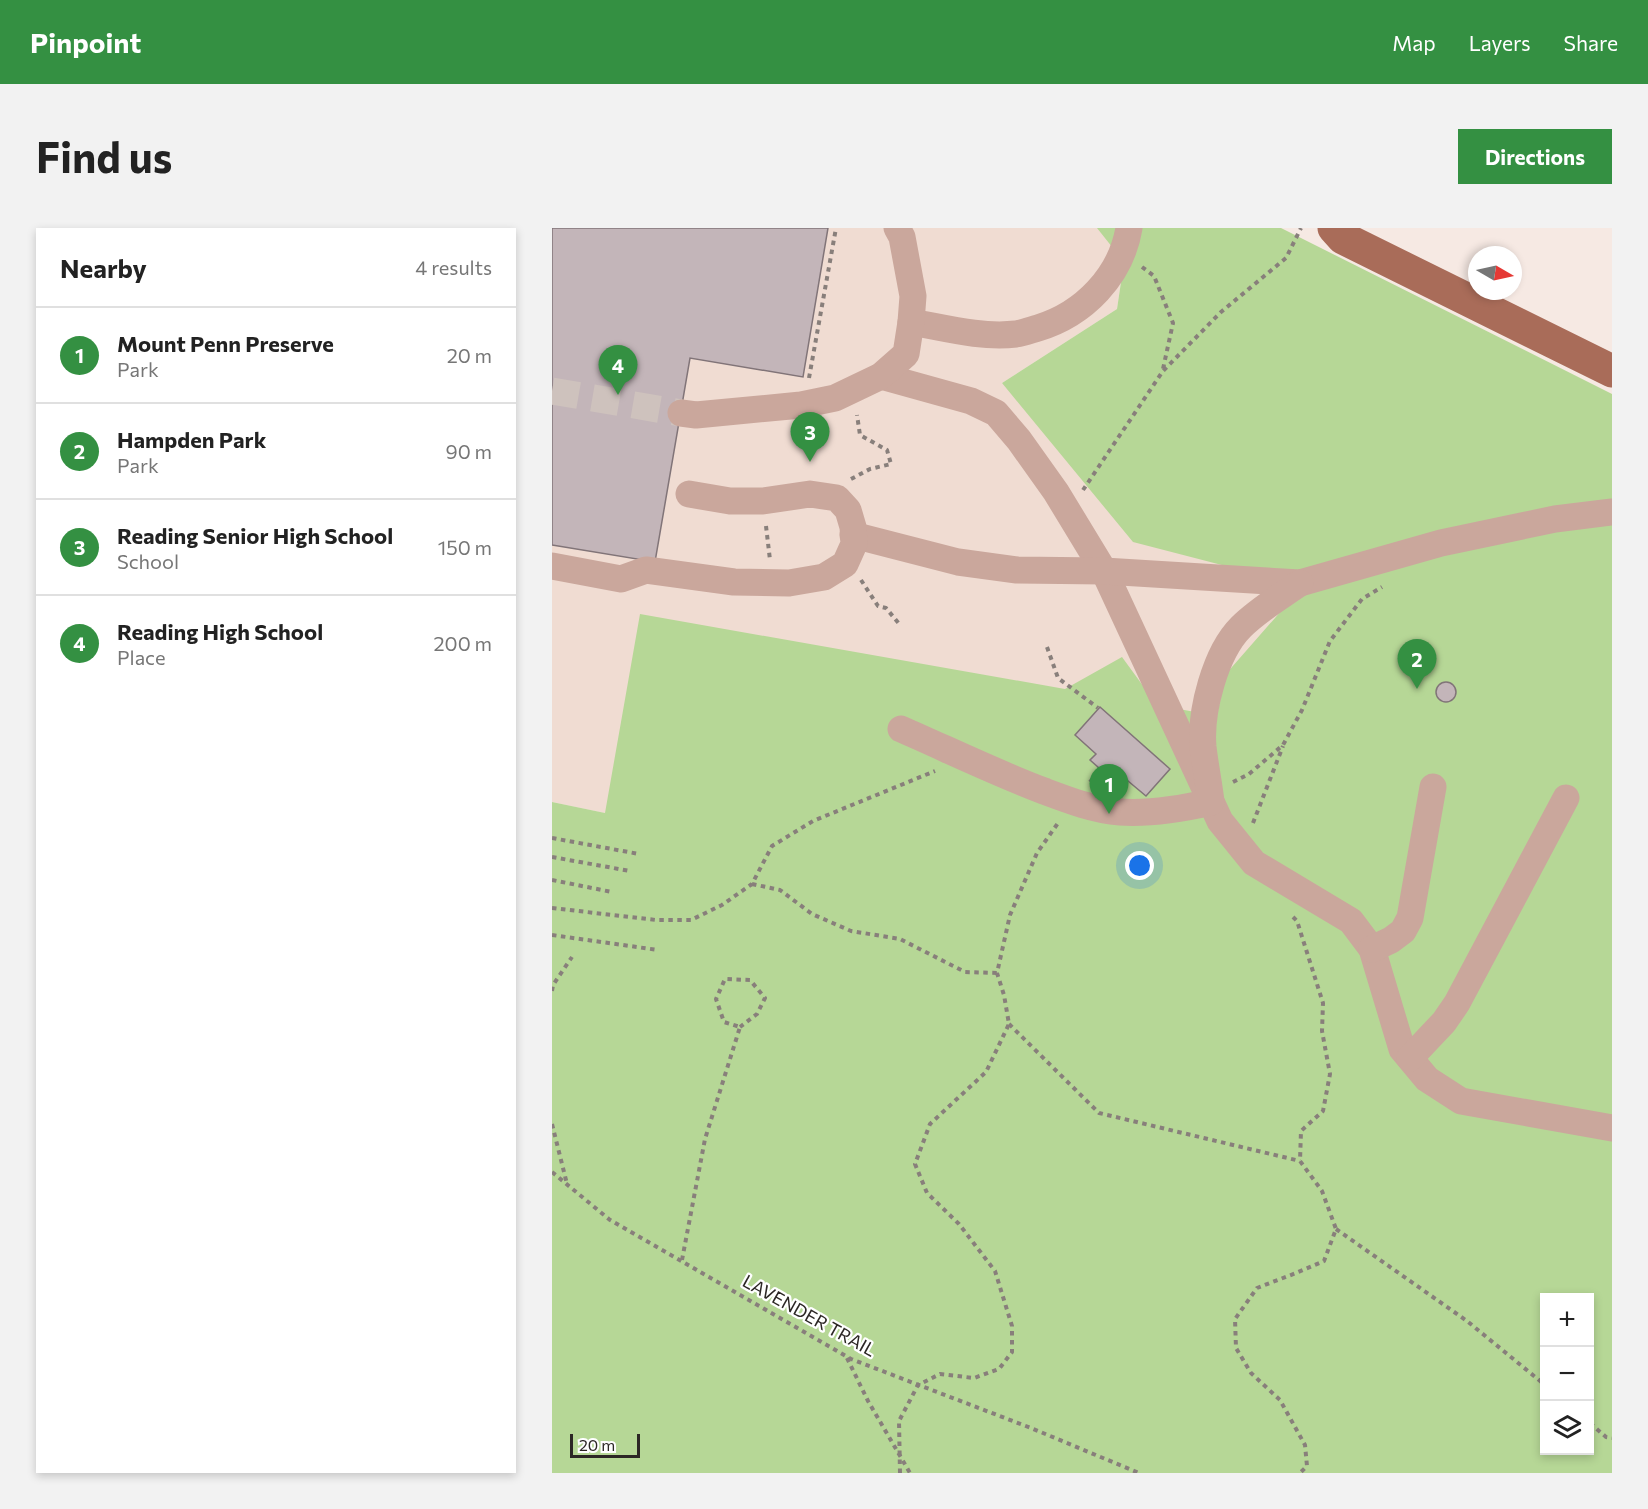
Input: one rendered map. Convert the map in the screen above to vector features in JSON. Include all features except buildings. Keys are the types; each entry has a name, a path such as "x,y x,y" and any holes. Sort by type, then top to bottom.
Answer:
{"main road":[{"path":"1333,231 1612,371"}],"lane":[{"path":"681,413 696,416 804,405 835,398 881,376 906,354 911,322 913,296 902,237 897,228"},
{"path":"911,322 976,334 1017,334 1052,324 1076,311 1097,292 1114,269 1126,239"},
{"path":"881,376 970,401 996,413 1019,440 1056,492 1104,572 1220,821 1254,863 1352,921 1372,949 1402,1049 1427,1079 1461,1101 1612,1128"},
{"path":"552,567 621,579 646,570 734,582 789,583 824,577 845,564 854,544 853,527 848,510 837,498 810,494 763,501 730,501 689,494"},
{"path":"853,535 958,562 1017,570 1104,572 1300,583 1441,543 1555,519 1612,512"},
{"path":"1210,798 1203,745 1204,714 1212,682 1223,653 1240,628 1300,583"},
{"path":"901,729 1011,779 1073,802 1118,812 1139,812 1181,809 1210,798"},
{"path":"1372,949 1403,931 1410,918 1433,787"},
{"path":"1410,1058 1444,1022 1457,1003 1566,798"}],"path":[{"path":"804,405 836,228"},
{"path":"1068,512 1163,371 1221,312 1287,258 1301,228"},
{"path":"1126,239 1154,276 1173,322 1163,371"},
{"path":"844,483 870,469 891,465 887,450 860,435 858,420"},
{"path":"861,580 878,606 886,608 900,625"},
{"path":"1243,849 1283,745 1302,710 1330,641 1362,599 1387,584"},
{"path":"1047,647 1058,678 1098,708"},
{"path":"1210,798 1249,774 1283,745"},
{"path":"552,908 656,920 691,920 722,905 752,884 772,846 813,821 966,758"},
{"path":"900,1473 899,1421 918,1385 940,1374 974,1378 999,1369 1012,1352 1012,1326 995,1271 959,1224 927,1193 915,1164 930,1124 986,1072 1009,1024 997,973 1010,915 1037,853 1073,802"},
{"path":"552,838 639,854"},
{"path":"552,857 630,870"},
{"path":"552,880 612,892"},
{"path":"752,884 780,890 812,914 850,931 900,939 964,972 997,973"},
{"path":"1291,913 1297,921 1323,1004 1322,1031 1330,1074 1323,1111 1301,1131 1300,1161 1322,1191 1336,1229 1467,1321 1540,1381"},
{"path":"552,935 658,950"},
{"path":"552,991 553,985 572,957"},
{"path":"682,1260 705,1139 740,1027 757,1014 765,998 750,981 725,979 716,999 724,1022 740,1027"},
{"path":"1009,1024 1099,1113 1300,1161"},
{"path":"552,1124 567,1185"},
{"name":"LAVENDER TRAIL","path":"552,1172 610,1220 846,1356 1139,1473"},
{"path":"1300,1473 1307,1466 1305,1445 1280,1400 1251,1372 1236,1348 1235,1319 1257,1288 1323,1261 1336,1229"},
{"path":"846,1356 868,1401 910,1473"},
{"path":"1594,1426 1606,1437 1612,1438"}],"shaded area":[{"path":"552,228 1129,228 1117,309 1002,383 1304,586 1205,771 1040,703 705,834 552,802"}],"green space":[{"path":"1097,228 1281,228 1612,394 1612,1473 552,1473 552,802 605,813 640,614 1065,689 1122,657 1157,705 1217,716 1225,675 1303,586 1133,542 1002,383 1117,309 1124,262"}],"tunnel":[{"path":"552,391 681,413"}],"place":[{"name":"Reading High School","path":"618,395"},
{"name":"Reading Senior High School","path":"810,462"},
{"name":"Hampden Park","path":"1417,689"},
{"name":"Mount Penn Preserve","path":"1109,814"}]}
